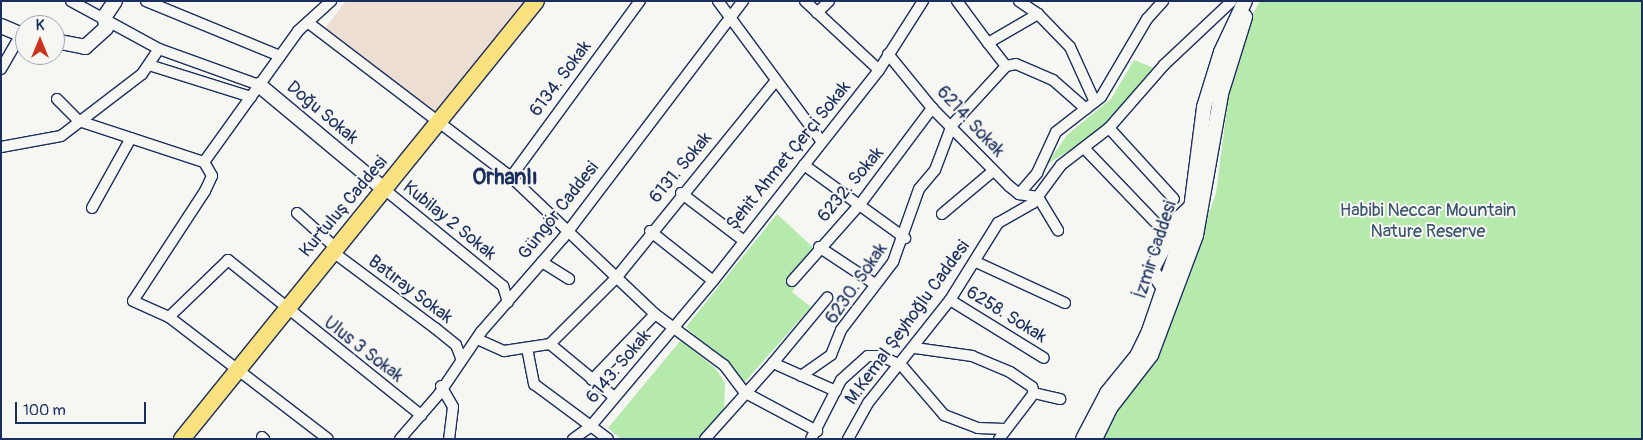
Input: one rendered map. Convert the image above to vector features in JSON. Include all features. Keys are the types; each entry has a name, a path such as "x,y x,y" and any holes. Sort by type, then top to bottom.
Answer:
{"main road":[{"name":"Kurtuluş Caddesi","path":"182,439 286,308 440,124 531,3"}],"street":[{"path":"71,1 105,16 159,49 259,85"},
{"path":"65,44 85,47 106,28 105,16 115,1"},
{"path":"146,1 280,56"},
{"path":"204,162 298,31 310,24 331,1"},
{"name":"6134. Sokak","path":"511,177 640,1"},
{"path":"718,1 775,82 822,142"},
{"name":"Güngör Caddesi","path":"400,439 420,415 461,358 542,262 728,16 742,1"},
{"path":"805,1 879,70"},
{"path":"817,13 828,1"},
{"name":"Şehit Ahmet Çerçi Sokak","path":"674,327 879,70 923,1"},
{"path":"957,1 1006,66 1016,64 1053,80 1086,109"},
{"path":"1019,1 1038,14 1070,46 1096,102"},
{"path":"1019,194 1036,173 1056,132 1096,102 1147,19 1163,1"},
{"name":"M.Kemal Şeyhoğlu Caddesi","path":"848,439 868,403 902,366 950,300 976,262 998,223 1038,197 1062,166 1109,128 1164,65 1232,1"},
{"name":"İzmir Caddesi","path":"1083,439 1107,393 1142,347 1164,288 1191,207 1204,107 1245,1"},
{"name":"İzmir Caddesi","path":"1095,439 1110,408 1154,349 1196,235 1220,94 1250,1"},
{"path":"988,43 1038,14"},
{"path":"310,24 511,177 568,228 616,278 655,314 724,365 744,392 814,435 836,391 856,364 868,356 881,356 902,366 944,415 976,427 1004,428"},
{"path":"1,26 15,32"},
{"path":"2,66 15,47"},
{"path":"1,147 46,142 79,121 149,65 159,49"},
{"name":"6214. Sokak","path":"888,54 932,108 952,125 994,171 1019,194"},
{"path":"149,65 251,98"},
{"name":"6230. Sokak","path":"801,376 831,354 842,330 905,238 919,189 935,170 952,125 1006,66"},
{"name":"6131. Sokak","path":"550,344 616,278 650,231 775,82"},
{"name":"Doğu Sokak","path":"259,85 384,189"},
{"path":"57,99 79,121 204,162 212,176 205,191 133,301 170,317 237,371 328,439"},
{"name":"6232. Sokak","path":"792,281 819,247 861,203 932,108"},
{"path":"1109,128 1174,199"},
{"path":"92,208 131,138"},
{"path":"1084,148 1155,222"},
{"path":"804,165 861,203 905,238"},
{"path":"942,214 994,171"},
{"name":"Kubilay 2 Sokak","path":"384,189 503,286 508,302"},
{"path":"681,193 742,240"},
{"path":"1019,194 1038,197 1058,230"},
{"name":"Batıray Sokak","path":"297,213 334,250 456,345 461,358"},
{"path":"650,231 712,281"},
{"path":"819,247 875,284"},
{"name":"Ulus 3 Sokak","path":"170,317 228,260 420,415"},
{"path":"542,262 569,279"},
{"path":"976,262 1065,303"},
{"path":"706,439 744,392 773,363 827,298"},
{"name":"6258. Sokak","path":"950,300 1044,358"},
{"path":"592,380 655,314"},
{"name":"6143. Sokak","path":"590,428 674,327"},
{"path":"477,339 504,351 550,344 614,398"},
{"path":"527,348 534,384 590,428 608,439"},
{"path":"914,348 994,364 1032,387 1034,393"},
{"path":"773,363 836,391"},
{"path":"441,386 453,407 449,439"},
{"path":"1034,393 1060,399"},
{"path":"999,439 1004,428 1034,393"},
{"path":"573,439 590,428"},
{"path":"587,439 590,428"}],"shaded area":[{"path":"346,1 527,1 437,120 325,28"}],"green space":[{"name":"Habibi Neccar Mountain Nature Reserve","path":"1260,1 1642,1 1642,439 1100,439 1106,418 1156,361 1216,193 1235,47"},
{"path":"1134,60 1154,68 1127,106 1108,126 1046,165 1067,135 1111,99"},
{"path":"777,214 818,252 792,292 811,307 744,383 686,327"},
{"path":"681,340 716,369 725,383 724,414 702,439 621,439 608,428"}],"district":[{"name":"Orhanlı","path":"505,178"}]}
